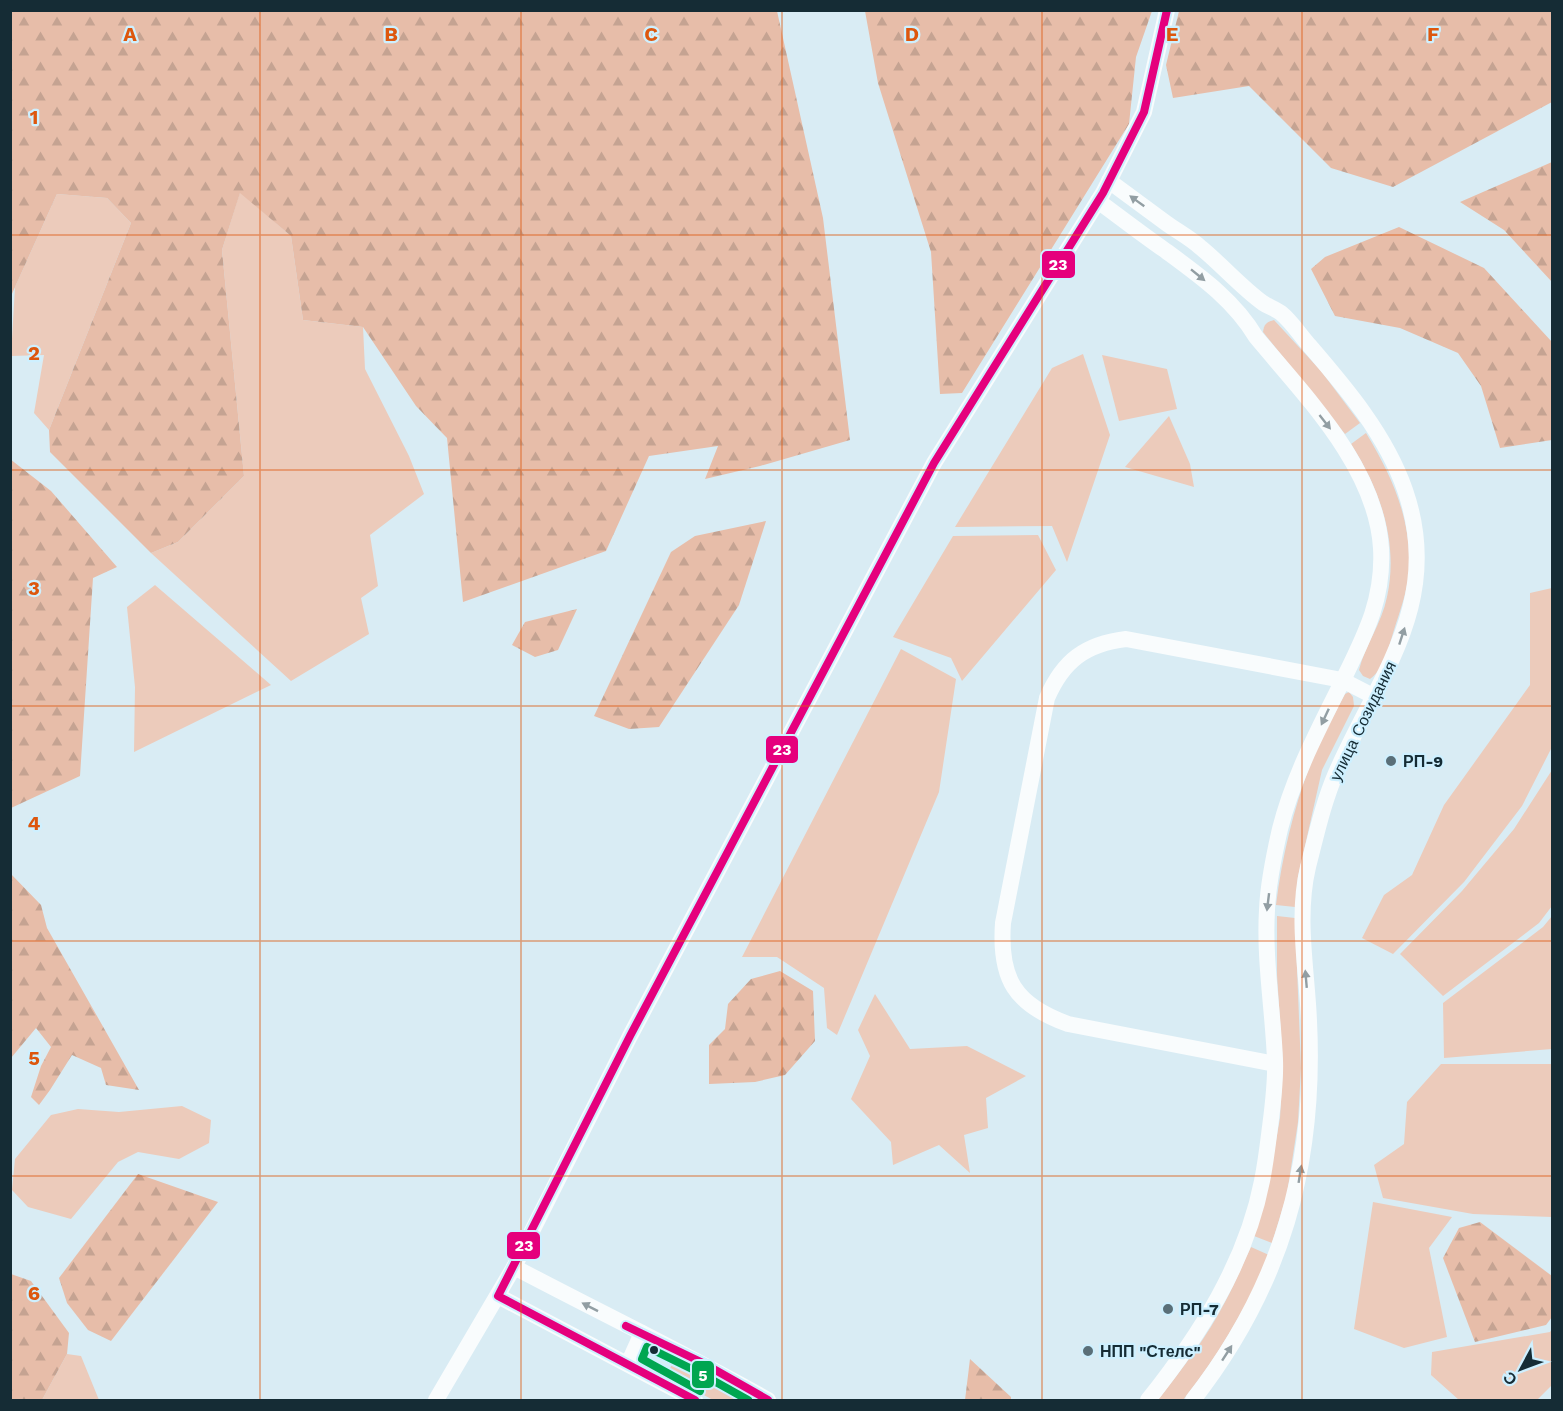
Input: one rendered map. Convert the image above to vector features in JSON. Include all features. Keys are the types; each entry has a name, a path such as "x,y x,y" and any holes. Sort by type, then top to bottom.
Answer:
{"street":[{"path":"435,1401 514,1267 630,1036 934,463 1109,181 1144,112 1167,10"},
{"name":"улица Созидания","path":"1109,181 1164,222 1197,243 1263,303 1279,312 1328,367 1371,423 1393,462 1405,489 1412,515 1417,551 1418,572 1414,597 1400,644 1335,775 1307,872 1302,913 1310,1072 1308,1117 1297,1191 1279,1252 1250,1315 1193,1401"},
{"path":"1098,201 1224,296 1246,319 1256,337 1341,444 1359,473 1372,503 1381,546 1378,596 1367,631 1304,760 1280,828 1272,870 1267,910 1275,1064 1271,1118 1262,1183 1244,1240 1218,1299 1200,1330 1148,1401"},
{"path":"1256,337 1255,327 1259,317 1268,311 1279,312"},
{"path":"1275,1064 1088,1028 1046,1016 1018,994 1006,971 1002,952 1003,923 1047,698 1064,668 1084,650 1111,640 1125,639 1140,640 1342,680 1375,697"},
{"path":"514,1267 703,1363 768,1401"},
{"path":"498,1296 695,1401"},
{"path":"628,1364 642,1333"}],"shaded area":[{"path":"240,192 291,236 303,320 363,327 365,369 409,456 424,494 370,535 378,586 361,598 369,634 291,681 151,553 178,542 244,476 222,250"},
{"path":"57,194 107,198 131,223 49,430 34,413 44,355 11,356 15,287"},
{"path":"1274,320 1321,371 1360,423 1345,434 1263,332 1266,324"},
{"path":"1083,354 1110,435 1067,562 1052,526 955,527 1052,368"},
{"path":"1102,355 1167,369 1177,409 1119,421"},
{"path":"1169,416 1190,464 1194,487 1125,467"},
{"path":"1366,433 1392,482 1404,517 1409,553 1408,579 1401,609 1385,657 1375,675 1370,679 1363,676 1359,670 1385,607 1391,557 1389,537 1378,498 1371,479 1351,444"},
{"path":"1038,535 1056,570 962,681 951,658 893,637 953,536"},
{"path":"155,585 271,685 134,752 135,687 127,607"},
{"path":"1552,588 1552,747 1522,806 1464,882 1393,954 1362,938 1384,895 1412,875 1444,805 1530,685 1530,593"},
{"path":"901,649 956,679 939,792 837,1035 827,1028 824,988 777,957 742,957"},
{"path":"1349,692 1353,697 1354,706 1322,770 1298,877 1295,907 1276,905 1281,869 1304,782 1327,729 1345,694"},
{"path":"1552,770 1552,906 1539,923 1443,996 1400,954 1462,891 1514,829"},
{"path":"1277,916 1295,918 1301,1068 1298,1122 1287,1194 1272,1243 1254,1236 1268,1187 1280,1118 1283,1065 1277,975"},
{"path":"1552,916 1552,1049 1444,1058 1443,1003 1543,927"},
{"path":"875,994 910,1049 967,1046 1026,1076 986,1098 988,1128 964,1135 970,1173 939,1145 893,1165 891,1142 851,1099 870,1056 858,1030"},
{"path":"1441,1064 1552,1064 1552,1217 1473,1214 1383,1198 1374,1165 1404,1144 1407,1102"},
{"path":"182,1106 211,1120 209,1143 179,1159 138,1152 118,1162 71,1219 28,1207 12,1190 15,1159 51,1115 78,1109 119,1112"},
{"path":"1373,1202 1452,1217 1429,1248 1447,1337 1404,1348 1354,1329"},
{"path":"1251,1247 1269,1255 1231,1330 1183,1400 1158,1400 1210,1328 1229,1295"},
{"path":"1552,1329 1552,1385 1537,1400 1459,1400 1431,1375 1432,1352 1550,1332"},
{"path":"67,1354 81,1356 99,1400 42,1400"},
{"path":"679,1359 754,1400 713,1400 671,1377 669,1370 674,1361"}],"green space":[{"path":"11,10 777,11 823,218 850,440 705,479 718,446 649,456 606,551 463,602 447,438 416,406 363,327 303,320 291,236 240,193 222,250 244,476 178,542 151,553 50,452 49,430 131,223 107,198 57,194 11,296"},
{"path":"865,11 1152,11 1136,57 1129,124 962,393 940,394 931,252 878,83"},
{"path":"1179,11 1552,11 1552,102 1393,187 1331,168 1249,86 1173,98 1166,65"},
{"path":"1552,162 1552,282 1504,230 1460,202"},
{"path":"1399,227 1484,268 1552,342 1552,440 1500,448 1481,386 1458,353 1400,328 1335,316 1311,269 1325,257"},
{"path":"10,459 51,491 117,567 93,578 80,776 11,808"},
{"path":"766,521 739,605 659,727 629,729 594,716 671,552 695,536"},
{"path":"577,609 558,650 535,657 512,645 525,622"},
{"path":"11,874 41,905 47,928 139,1090 106,1085 101,1068 72,1055 39,1105 31,1097 41,1066 51,1047 36,1028 11,1058"},
{"path":"780,971 813,991 815,1041 785,1075 755,1082 709,1084 709,1045 725,1029 728,1004 751,979"},
{"path":"138,1174 218,1202 111,1341 88,1330 67,1303 59,1278"},
{"path":"1480,1222 1552,1276 1552,1317 1546,1325 1475,1342 1443,1258 1459,1228"},
{"path":"11,1274 31,1281 69,1333 67,1354 42,1400 11,1400"},
{"path":"970,1359 1011,1397 1011,1400 965,1400"}],"transit line":[{"name":"23","path":"695,1400 498,1296 630,1036 934,463 1103,193 1144,112 1167,10"},
{"name":"23","path":"626,1326 703,1363 768,1400"},
{"name":"5","path":"700,1391 642,1359 647,1347 748,1400"}],"place":[{"name":"РП-9","path":"1391,761"},
{"name":"РП-7","path":"1168,1309"},
{"name":"НПП \"Стелс\"","path":"1088,1351"}]}
